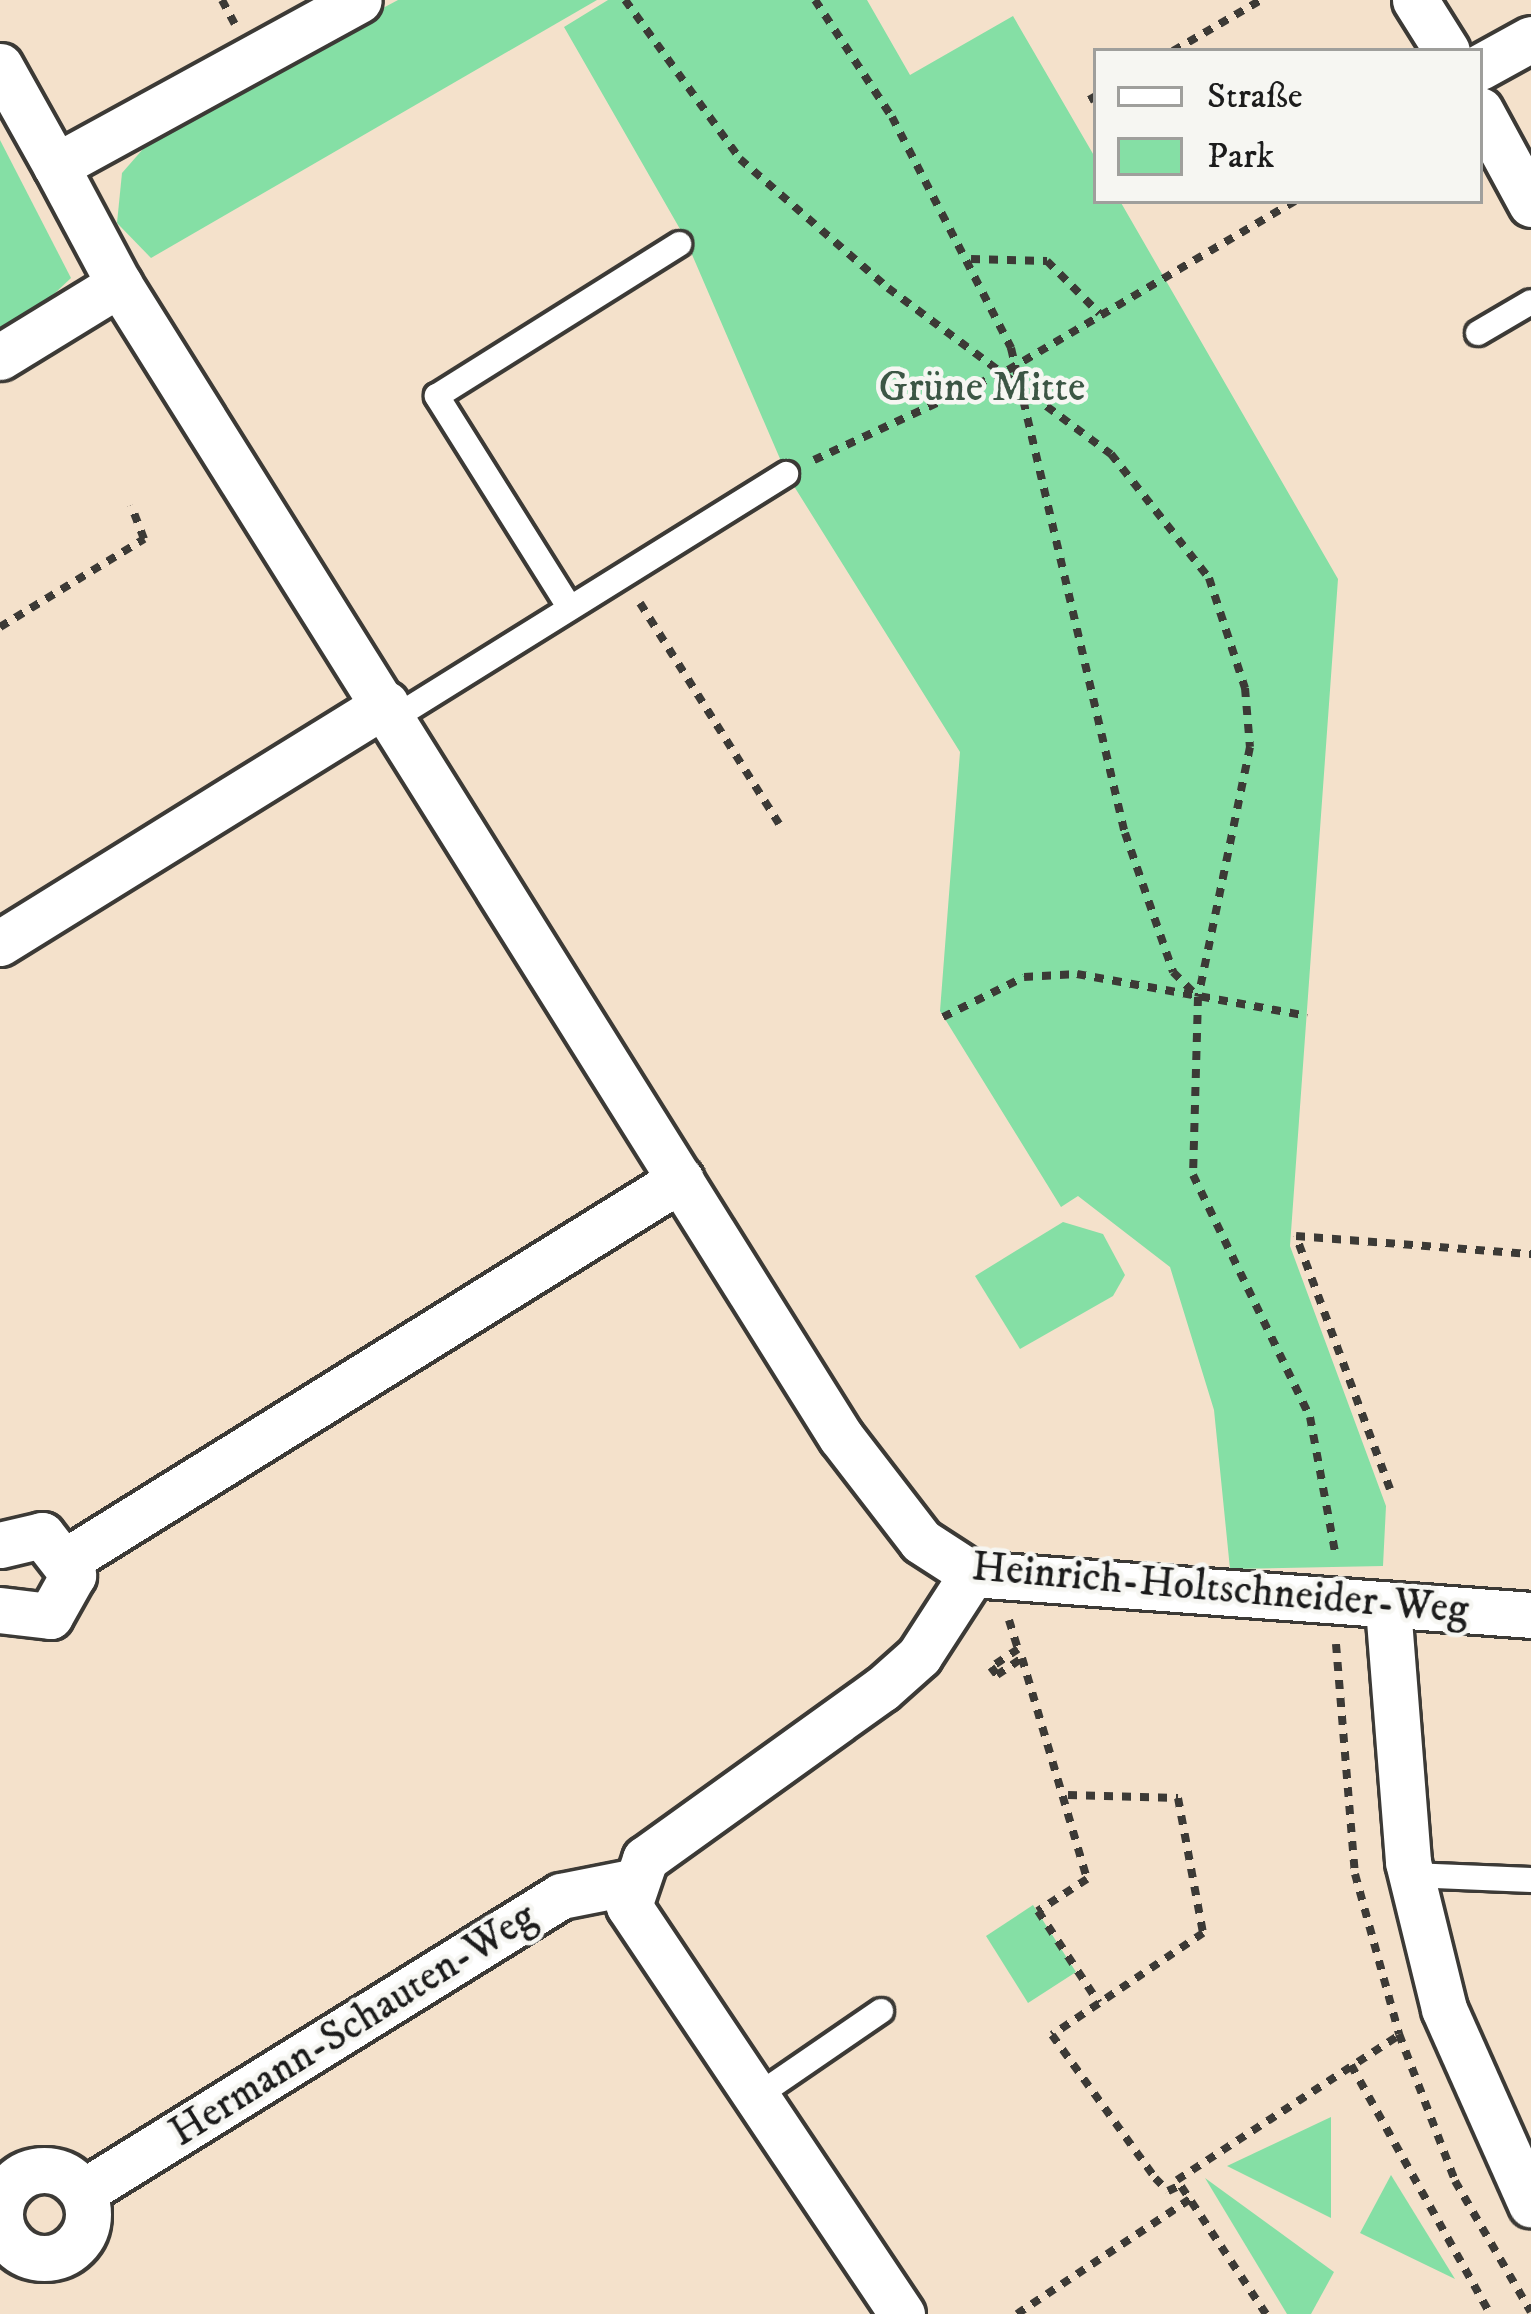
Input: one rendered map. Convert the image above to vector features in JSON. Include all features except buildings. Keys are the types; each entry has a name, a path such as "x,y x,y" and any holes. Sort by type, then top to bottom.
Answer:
{"street":[{"path":"56,166 359,0"},
{"path":"1415,0 1445,48"},
{"path":"1483,65 1531,39"},
{"name":"Heinrich-Holtschneider-Weg","path":"1,69 119,284 884,1503 984,1575 1531,1616"},
{"path":"1483,116 1531,204"},
{"path":"0,357 119,284"},
{"path":"0,943 390,711"},
{"path":"69,1558 681,1179"},
{"path":"0,1545 42,1535 69,1558 71,1591 50,1616 0,1610"},
{"path":"902,2314 638,1929 632,1882 662,1844 809,1747 919,1656 984,1575"},
{"path":"1388,1607 1396,1807 1411,1875 1444,2009 1531,2204"},
{"name":"Hermann-Schauten-Weg","path":"83,2192 562,1896 632,1882"},
{"path":"57,2171 83,2192 87,2225 68,2252 36,2258 4,2243 1,2205 22,2176 57,2171"}],"lane":[{"path":"568,605 437,395 679,244"},
{"path":"1478,333 1531,302"},
{"path":"390,711 786,474"},
{"path":"1411,1875 1531,1880"},
{"path":"754,2098 881,2011"}],"path":[{"path":"626,0 754,173 888,288 1008,370 1147,489 1231,629 1250,747 1198,997 1193,1175 1310,1417 1335,1603 1355,1874 1387,1989 1455,2181 1531,2312"},
{"path":"815,0 971,259 1011,348 1008,370 1031,415 1125,832 1173,972 1198,997"},
{"path":"1178,48 1262,0"},
{"path":"786,474 1008,370 1290,204"},
{"path":"971,259 1047,261 1100,313"},
{"path":"0,627 144,538 131,505"},
{"path":"620,572 779,824"},
{"path":"943,1017 1024,977 1077,974 1307,1016"},
{"path":"1390,1490 1297,1236 1531,1254"},
{"path":"984,1575 1018,1649 991,1667 997,1675 1022,1658 1068,1795 1087,1879 1038,1911 1099,2003"},
{"path":"1068,1795 1178,1798 1204,1933 1052,2035 1168,2192 1390,2040"},
{"path":"1351,2066 1490,2314"},
{"path":"1181,2185 1266,2314"},
{"path":"1017,2314 1190,2199"}],"green space":[{"path":"398,0 597,0 151,258 117,223 122,173 164,125"},
{"name":"Grüne Mitte","path":"608,0 867,0 910,75 1013,16 1093,154 1093,204 1122,204 1338,579 1290,1246 1386,1506 1383,1566 1230,1569 1214,1410 1170,1267 1078,1196 1061,1207 940,1011 960,752 787,475 684,236 564,27"},
{"path":"0,140 71,278 0,345"},
{"path":"1063,1222 1103,1234 1125,1275 1113,1296 1020,1349 975,1276"},
{"path":"1033,1905 1076,1972 1028,2003 986,1936"},
{"path":"1331,2117 1331,2218 1227,2166"},
{"path":"1391,2175 1455,2279 1360,2233"},
{"path":"1205,2178 1334,2272 1311,2314 1287,2314"}]}
